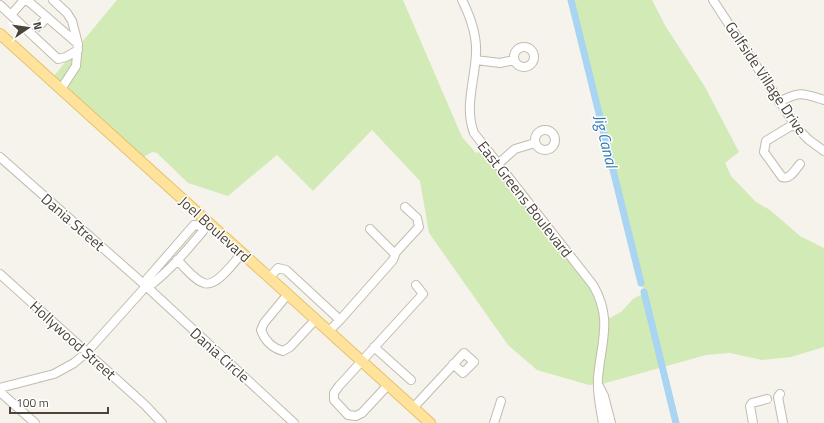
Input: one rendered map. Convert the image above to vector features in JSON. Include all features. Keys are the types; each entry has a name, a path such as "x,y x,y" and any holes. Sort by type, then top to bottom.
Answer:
{"main road":[{"name":"Joel Boulevard","path":"0,34 203,223 242,252 430,423"}],"street":[{"path":"11,15 26,0 58,59 66,57 78,47"},
{"path":"53,0 67,13 72,21 78,47 76,66 60,89"},
{"name":"East Greens Boulevard","path":"462,0 467,10 475,36 476,60 470,102 471,125 478,141 593,286 604,309 605,325 598,383 598,398 603,423"},
{"name":"East Greens Boulevard","path":"466,0 467,10"},
{"name":"Golfside Village Drive","path":"713,0 794,124 809,140 824,151"},
{"path":"0,5 11,15 39,26 78,47"},
{"path":"476,60 500,63 514,60"},
{"path":"779,102 794,94 801,93 824,100"},
{"path":"794,124 766,140 764,152 785,178 789,177 800,164"},
{"path":"497,165 515,149 535,143"},
{"name":"Dania Street","path":"0,157 147,285"},
{"path":"329,332 393,260 395,254 419,227 417,218 405,207"},
{"path":"0,388 54,374 74,363 87,352 147,285 152,284 177,260 203,231 203,223 194,224 157,266 147,279 147,285"},
{"path":"370,229 395,254"},
{"path":"177,260 204,284 212,284 242,252"},
{"path":"270,278 278,268 286,270 340,320"},
{"name":"Hollywood Street","path":"0,274 145,405 162,423"},
{"name":"Dania Circle","path":"147,285 294,423"},
{"path":"388,385 362,413 356,416 348,415 334,400 334,393 423,294 416,285"},
{"path":"288,294 264,323 261,330 264,338 276,349 283,351 290,347 316,320"},
{"path":"374,347 411,380"},
{"path":"413,408 453,364"},
{"name":"East Greens Boulevard","path":"598,383 604,396 611,423"},
{"path":"0,392 35,423"},
{"path":"780,394 778,397 783,423"},
{"path":"753,423 750,406 752,403 767,399"},
{"path":"494,423 502,401"}],"green space":[{"path":"117,0 403,0 462,137 476,153 484,150 599,291 607,316 610,318 621,312 633,299 644,293 612,156 602,138 571,0 652,0 666,27 705,87 739,152 725,163 731,176 756,202 770,210 800,236 824,248 824,347 791,357 762,360 730,353 706,355 602,384 589,385 537,370 508,345 429,233 420,181 372,130 313,191 277,155 228,196 188,183 157,153 152,152 142,158 53,77"}],"waterway":[{"name":"Jig Canal","path":"571,0 641,283"},
{"name":"Jig Canal","path":"644,292 676,423"}],"tunnel":[{"path":"36,30 41,24"}]}
